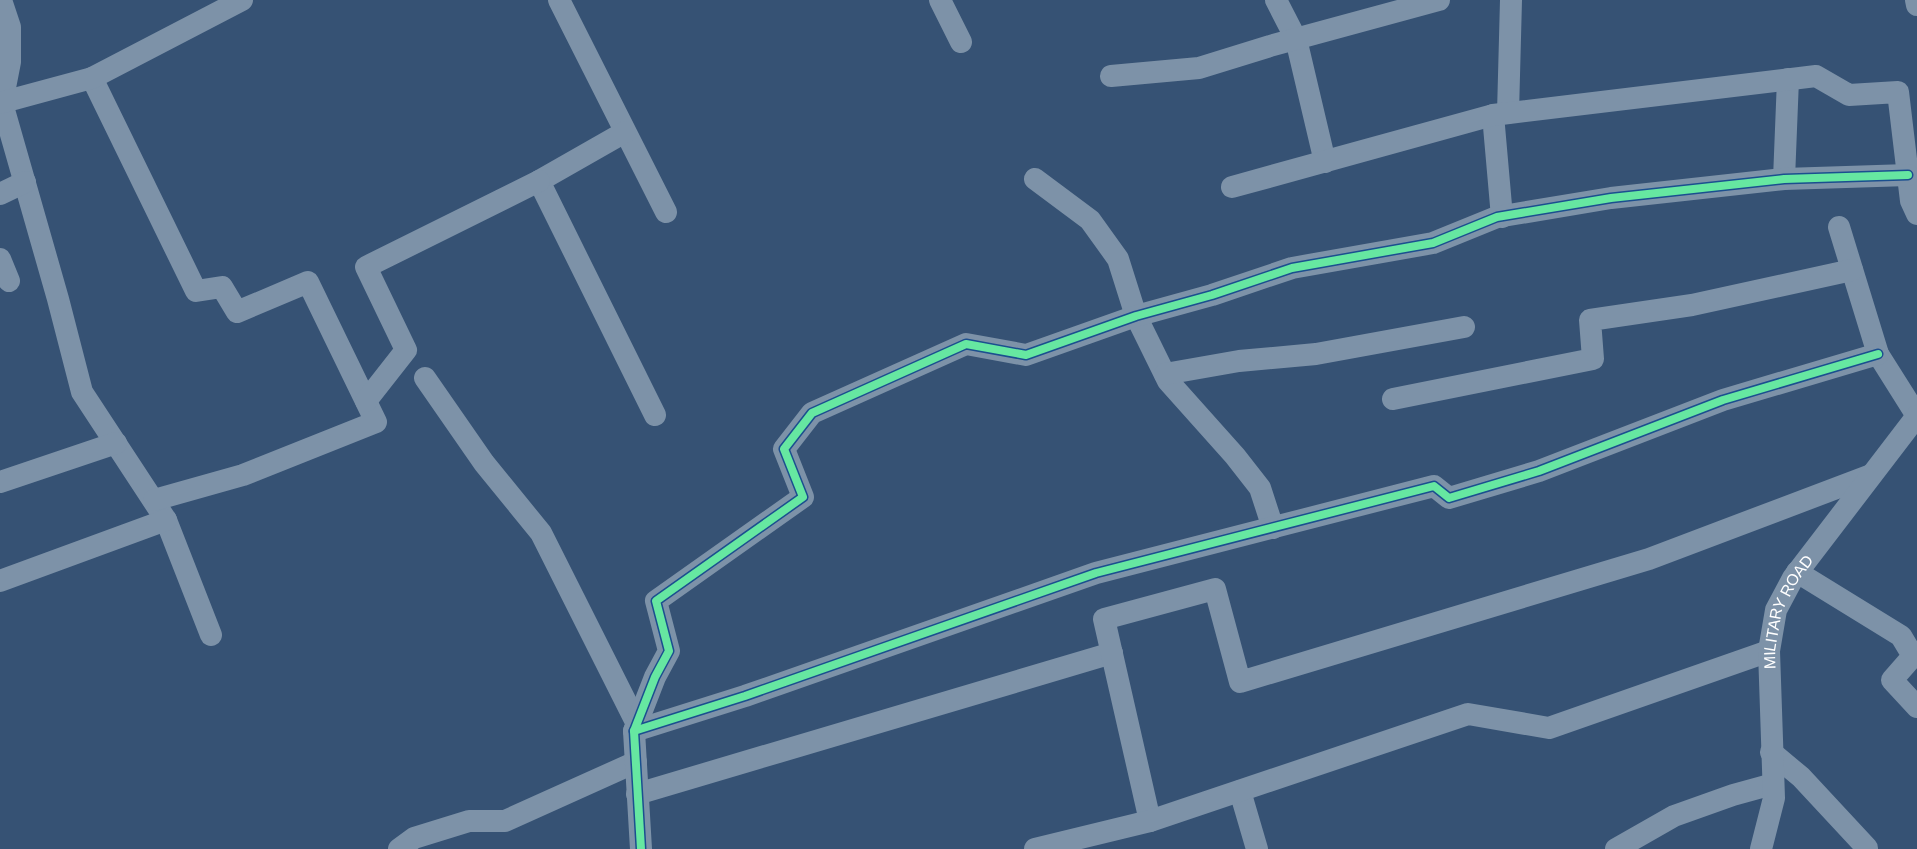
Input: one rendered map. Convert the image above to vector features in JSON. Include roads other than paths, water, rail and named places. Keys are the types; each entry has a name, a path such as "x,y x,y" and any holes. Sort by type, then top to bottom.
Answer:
{"street":[{"path":"1,0 10,27 10,62 1,103 82,392 166,520 211,635"},
{"path":"1,103 92,78 242,0"},
{"path":"559,0 666,212"},
{"path":"940,0 961,42"},
{"path":"1276,0 1296,39 1325,162"},
{"path":"1111,76 1199,68 1439,0"},
{"path":"1502,217 1500,114 1510,0"},
{"path":"1916,0 1917,5"},
{"path":"641,849 636,728 655,677 669,651 656,601 803,497 784,449 812,413 966,344 1026,355 1136,316 1212,295 1292,268 1433,243 1502,217 1611,198 1784,179 1913,196 1898,92 1849,95 1816,76 1500,114 1232,187"},
{"path":"92,78 196,291 222,287 237,312 308,282 376,422 243,475 154,500"},
{"path":"1784,179 1788,79"},
{"path":"366,401 406,350 366,267 539,181 625,132"},
{"path":"1035,179 1090,220 1118,259 1136,316 1168,381 1235,456 1260,488 1273,528"},
{"path":"539,181 655,415"},
{"path":"0,194 25,182"},
{"path":"1839,227 1878,354 1917,416"},
{"path":"0,259 9,281"},
{"path":"1392,399 1593,358 1590,320 1692,305 1852,270"},
{"path":"1164,374 1239,361 1316,354 1464,327"},
{"path":"636,728 745,696 1095,573 1434,486 1449,498 1539,471 1723,400 1878,354"},
{"path":"425,378 484,463 541,533 636,728"},
{"name":"MILITARY ROAD","path":"1762,847 1774,798 1769,651 1776,610 1797,572 1917,416"},
{"path":"0,482 116,443"},
{"path":"1150,821 1104,619 1215,590 1240,682 1649,559 1871,476"},
{"path":"0,581 166,520"},
{"path":"1797,572 1901,636 1913,656 1892,680 1917,706"},
{"path":"1035,849 1150,821 1468,714 1549,728 1769,651"},
{"path":"637,794 1112,653"},
{"path":"1771,752 1801,777 1867,848"},
{"path":"399,849 414,838 469,822 504,821 636,762"},
{"path":"1616,849 1674,816 1773,784"},
{"path":"1240,791 1257,849"}]}
